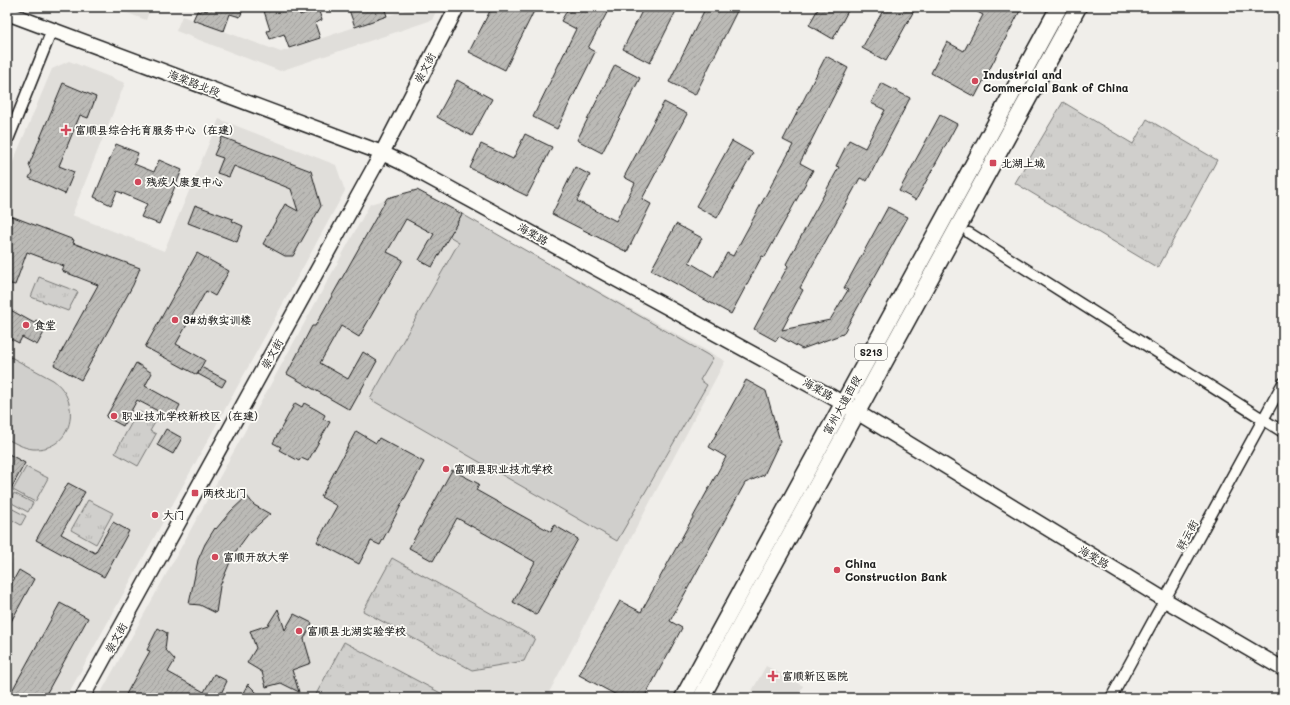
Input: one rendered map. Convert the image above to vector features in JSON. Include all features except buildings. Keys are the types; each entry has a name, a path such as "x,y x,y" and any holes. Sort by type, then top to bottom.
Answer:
{"main road":[{"name":"富州大道西段","path":"683,698 1059,7"},
{"name":"富州大道西段","path":"701,698 1078,7"}],"street":[{"name":"崇文街","path":"82,698 382,153 457,7"},
{"name":"海棠路北段","path":"7,13 382,153"},
{"path":"7,142 52,30"},
{"name":"海棠路","path":"382,153 843,403 1165,600 1283,669"},
{"path":"969,233 1283,432"},
{"name":"祥云街","path":"1112,698 1283,383"}],"shaded area":[{"path":"111,7 151,7 146,20"},
{"path":"414,7 438,7 432,20 280,71 176,31 182,16 281,52"},
{"name":"职业技术学校新校区（在建）","path":"69,61 125,83 72,215 164,251 219,119 336,165 345,191 66,698 7,698 7,571 14,558 7,554 7,176 52,69"},
{"name":"富顺县职业技术学校","path":"417,190 725,361 546,698 98,698 370,204"},
{"name":"富顺新区医院","path":"766,666 803,686 796,698 748,698"}],"green space":[{"path":"1063,102 1133,144 1147,119 1217,160 1158,268 1015,183"},
{"path":"462,214 713,358 700,380 707,385 617,541 370,399 459,242 449,236"},
{"path":"39,277 78,292 68,311 31,297"},
{"path":"7,355 53,380 62,389 68,400 70,412 69,424 65,434 57,442 47,448 33,449 19,445 7,439"},
{"path":"138,411 156,421 150,431 156,434 138,466 115,453"},
{"path":"26,467 48,478 35,502 13,490"},
{"path":"14,493 33,503 28,512 10,502"},
{"path":"88,500 113,513 96,544 71,530"},
{"path":"7,506 26,516 21,525 7,517"},
{"path":"392,558 535,638 524,661 472,670 363,611"},
{"path":"344,642 450,698 314,698"}],"place":[{"name":"Industrial and Commercial Bank of China","path":"975,81"},
{"name":"富顺县综合托育服务中心（在建）","path":"66,130"},
{"name":"北湖上城","path":"993,163"},
{"name":"残疾人康复中心","path":"138,182"},
{"name":"3#幼教实训楼","path":"175,320"},
{"name":"食堂","path":"26,325"},
{"name":"职业技术学校新校区（在建）","path":"114,416"},
{"name":"富顺县职业技术学校","path":"446,469"},
{"name":"两校北门","path":"195,493"},
{"name":"大门","path":"155,515"},
{"name":"富顺开放大学","path":"215,557"},
{"name":"China Construction Bank","path":"837,570"},
{"name":"富顺县北湖实验学校","path":"299,631"},
{"name":"富顺新区医院","path":"773,676"}]}
